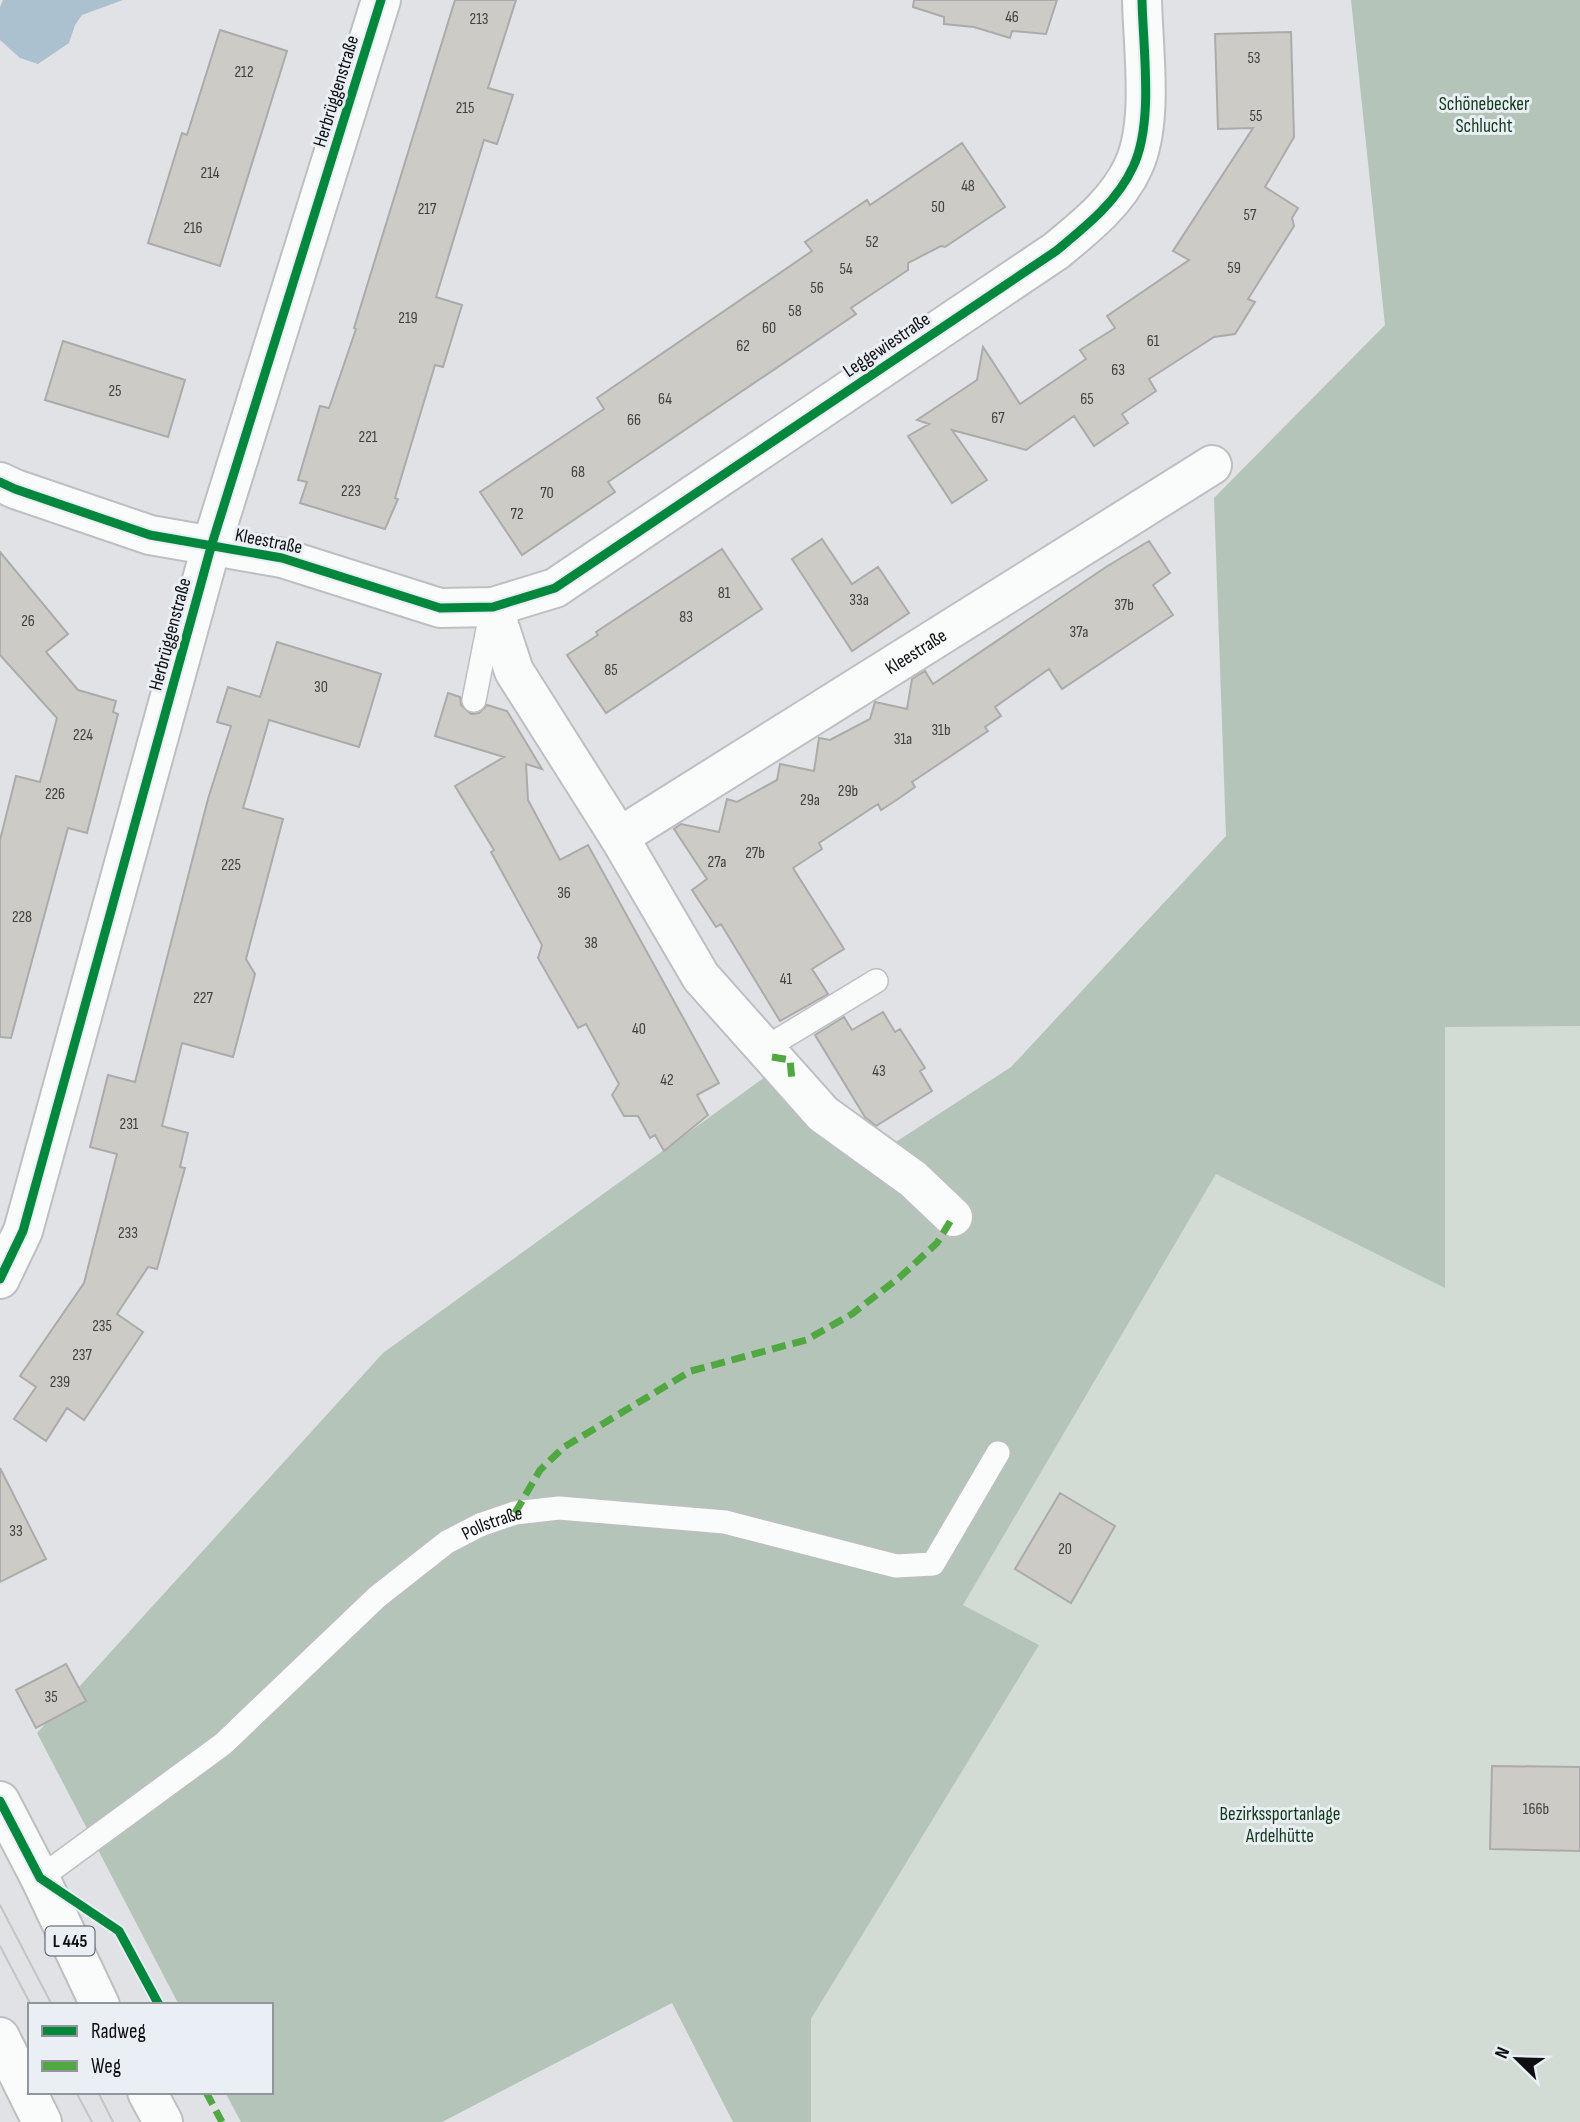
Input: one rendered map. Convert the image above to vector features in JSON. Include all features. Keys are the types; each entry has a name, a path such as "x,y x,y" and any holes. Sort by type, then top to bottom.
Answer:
{"street":[{"name":"Herbrüggenstraße","path":"0,1279 23,1231 211,547 381,0"},
{"name":"Leggewiestraße","path":"493,607 555,588 1056,251 1090,223 1113,198 1133,167 1145,123 1142,0"},
{"name":"Kleestraße","path":"619,837 1212,465"},
{"name":"Kleestraße","path":"0,482 149,535 282,558 440,608 493,607"},
{"path":"493,607 514,671 619,837 701,977 823,1114 914,1179 953,1217"},
{"name":"L 445","path":"0,1801 99,2003"},
{"path":"0,2037 28,2094"},
{"path":"28,2094 42,2122"},
{"path":"148,2094 163,2122"}],"lane":[{"path":"474,701 493,607"},
{"path":"764,1049 876,981"},
{"name":"Pollstraße","path":"40,1878 223,1744 377,1597 447,1542 480,1525 515,1513 559,1508 726,1522 895,1566 933,1564 998,1454"}],"green space":[{"name":"Schönebecker Schlucht","path":"1351,0 1580,0 1580,1026 1445,1027 1445,1288 1216,1174 963,1605 1039,1645 811,2019 811,2122 733,2122 672,2003 442,2122 241,2122 226,2094 273,2094 273,2003 178,2003 37,1733 383,1353 776,1069 862,1164 1011,1067 1226,836 1214,498 1385,325"},
{"name":"Bezirkssportanlage Ardelhütte","path":"1580,1026 1580,2122 811,2122 811,2019 1038,1646 963,1605 1216,1173 1445,1027"}],"water":[{"path":"3,0 123,0 82,15 75,25 69,43 38,64 20,58 0,40 0,7"}],"building":[{"path":"455,0 516,0 488,88 513,95 497,144 484,140 436,297 462,305 443,367 435,365 395,498 398,499 385,529 300,503 307,482 298,480 320,406 329,408 356,329 354,328"},
{"path":"914,0 1057,0 1046,34 1012,31 1010,38 974,27 944,24 944,17 913,7"},
{"path":"220,30 287,51 220,266 148,243 182,133 187,135"},
{"path":"1291,32 1294,137 1265,187 1298,208 1292,218 1294,226 1248,299 1255,302 1235,334 1214,337 1149,379 1156,391 1122,414 1128,423 1094,446 1074,416 1026,450 952,430 987,480 952,503 908,436 929,424 917,420 977,380 983,347 1020,404 1086,359 1080,350 1115,328 1107,316 1189,260 1173,251 1253,128 1218,129 1215,34"},
{"path":"962,143 1005,207 945,247 941,246 908,263 908,270 851,308 856,314 608,482 615,492 522,555 480,492 604,409 597,398 812,251 805,242 867,200 870,205"},
{"path":"63,341 185,380 168,437 45,400"},
{"path":"822,539 852,584 878,567 909,613 852,651 792,559"},
{"path":"1149,541 1170,573 1153,585 1173,615 1062,689 1049,669 995,707 1001,716 985,727 988,731 912,782 915,787 898,799 881,810 878,804 819,843 822,849 793,868 844,949 812,969 828,994 780,1021 721,924 716,927 692,890 707,879 674,829 681,824 719,832 727,799 737,802 777,780 780,764 814,771 819,738 830,740 870,719 875,702 907,709 912,679 925,671 933,684"},
{"path":"722,549 762,609 606,713 567,655 598,635 596,632"},
{"path":"0,552 68,634 46,652 78,690 116,701 113,712 118,714 87,833 68,828 11,1038 0,1037 0,840 16,776 40,782 57,718 0,655"},
{"path":"277,642 381,674 359,747 269,720 243,808 283,819 246,959 255,974 233,1057 182,1043 162,1126 188,1133 180,1167 185,1168 157,1269 148,1267 117,1314 143,1332 84,1420 67,1408 46,1441 14,1419 36,1387 20,1376 84,1283 117,1154 90,1147 108,1075 135,1082 208,799 231,726 217,722 228,687 260,697"},
{"path":"448,693 460,697 461,705 471,714 479,713 487,705 507,711 542,769 526,764 528,800 560,860 588,845 719,1083 697,1095 708,1115 664,1151 655,1135 650,1138 638,1116 624,1116 612,1095 619,1084 586,1024 578,1028 538,958 542,945 491,852 494,850 455,786 504,757 435,736"},
{"path":"883,1012 895,1032 900,1029 925,1068 920,1071 932,1091 876,1126 865,1117 815,1035 844,1017 852,1030"},
{"path":"0,1468 46,1559 0,1582"},
{"path":"1060,1493 1115,1526 1071,1603 1015,1569"},
{"path":"66,1664 86,1701 36,1728 16,1690"},
{"path":"1492,1766 1580,1767 1580,1851 1490,1849"}],"tram line":[{"path":"0,1905 51,2003"},
{"path":"0,1946 30,2003"},
{"path":"77,2094 92,2122"},
{"path":"99,2094 113,2122"}],"marked path":[{"path":"772,1057 790,1060 792,1080"},
{"path":"515,1513 540,1470 564,1447 691,1371 806,1340 852,1314 900,1277 937,1243 953,1217"},
{"path":"207,2094 222,2122"}],"cycle path":[{"path":"0,1279 23,1231 211,547 381,0"},
{"path":"0,482 150,535 282,558 440,608 493,607 555,588 1056,251 1099,213 1126,180 1139,149 1146,85 1142,0"},
{"path":"0,1801 40,1878 119,1931 158,2003"}]}
